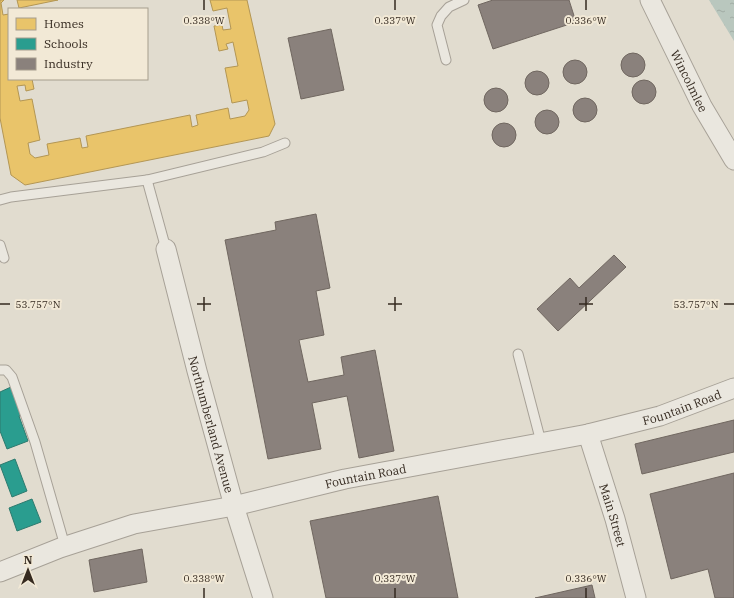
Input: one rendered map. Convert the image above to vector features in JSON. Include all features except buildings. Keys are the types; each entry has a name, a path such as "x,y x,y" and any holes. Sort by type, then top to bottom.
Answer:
{"street":[{"name":"Wincolmlee","path":"650,0 702,106 734,160"},
{"name":"Northumberland Avenue","path":"166,249 197,371 234,506 263,598"},
{"name":"Fountain Road","path":"0,572 65,546 134,524 234,506 345,479 588,434 660,416 734,388"},
{"name":"Main Street","path":"588,434 615,519 636,598"}],"lane":[{"path":"446,60 437,25 441,16 449,7 464,0"},
{"path":"0,200 18,196 147,180 263,152 285,143"},
{"path":"147,180 166,249"},
{"path":"0,245 4,258"},
{"path":"518,354 541,442"},
{"path":"0,370 6,370 12,378 35,442 65,546"}],"water":[{"path":"709,0 734,0 734,41"}]}
